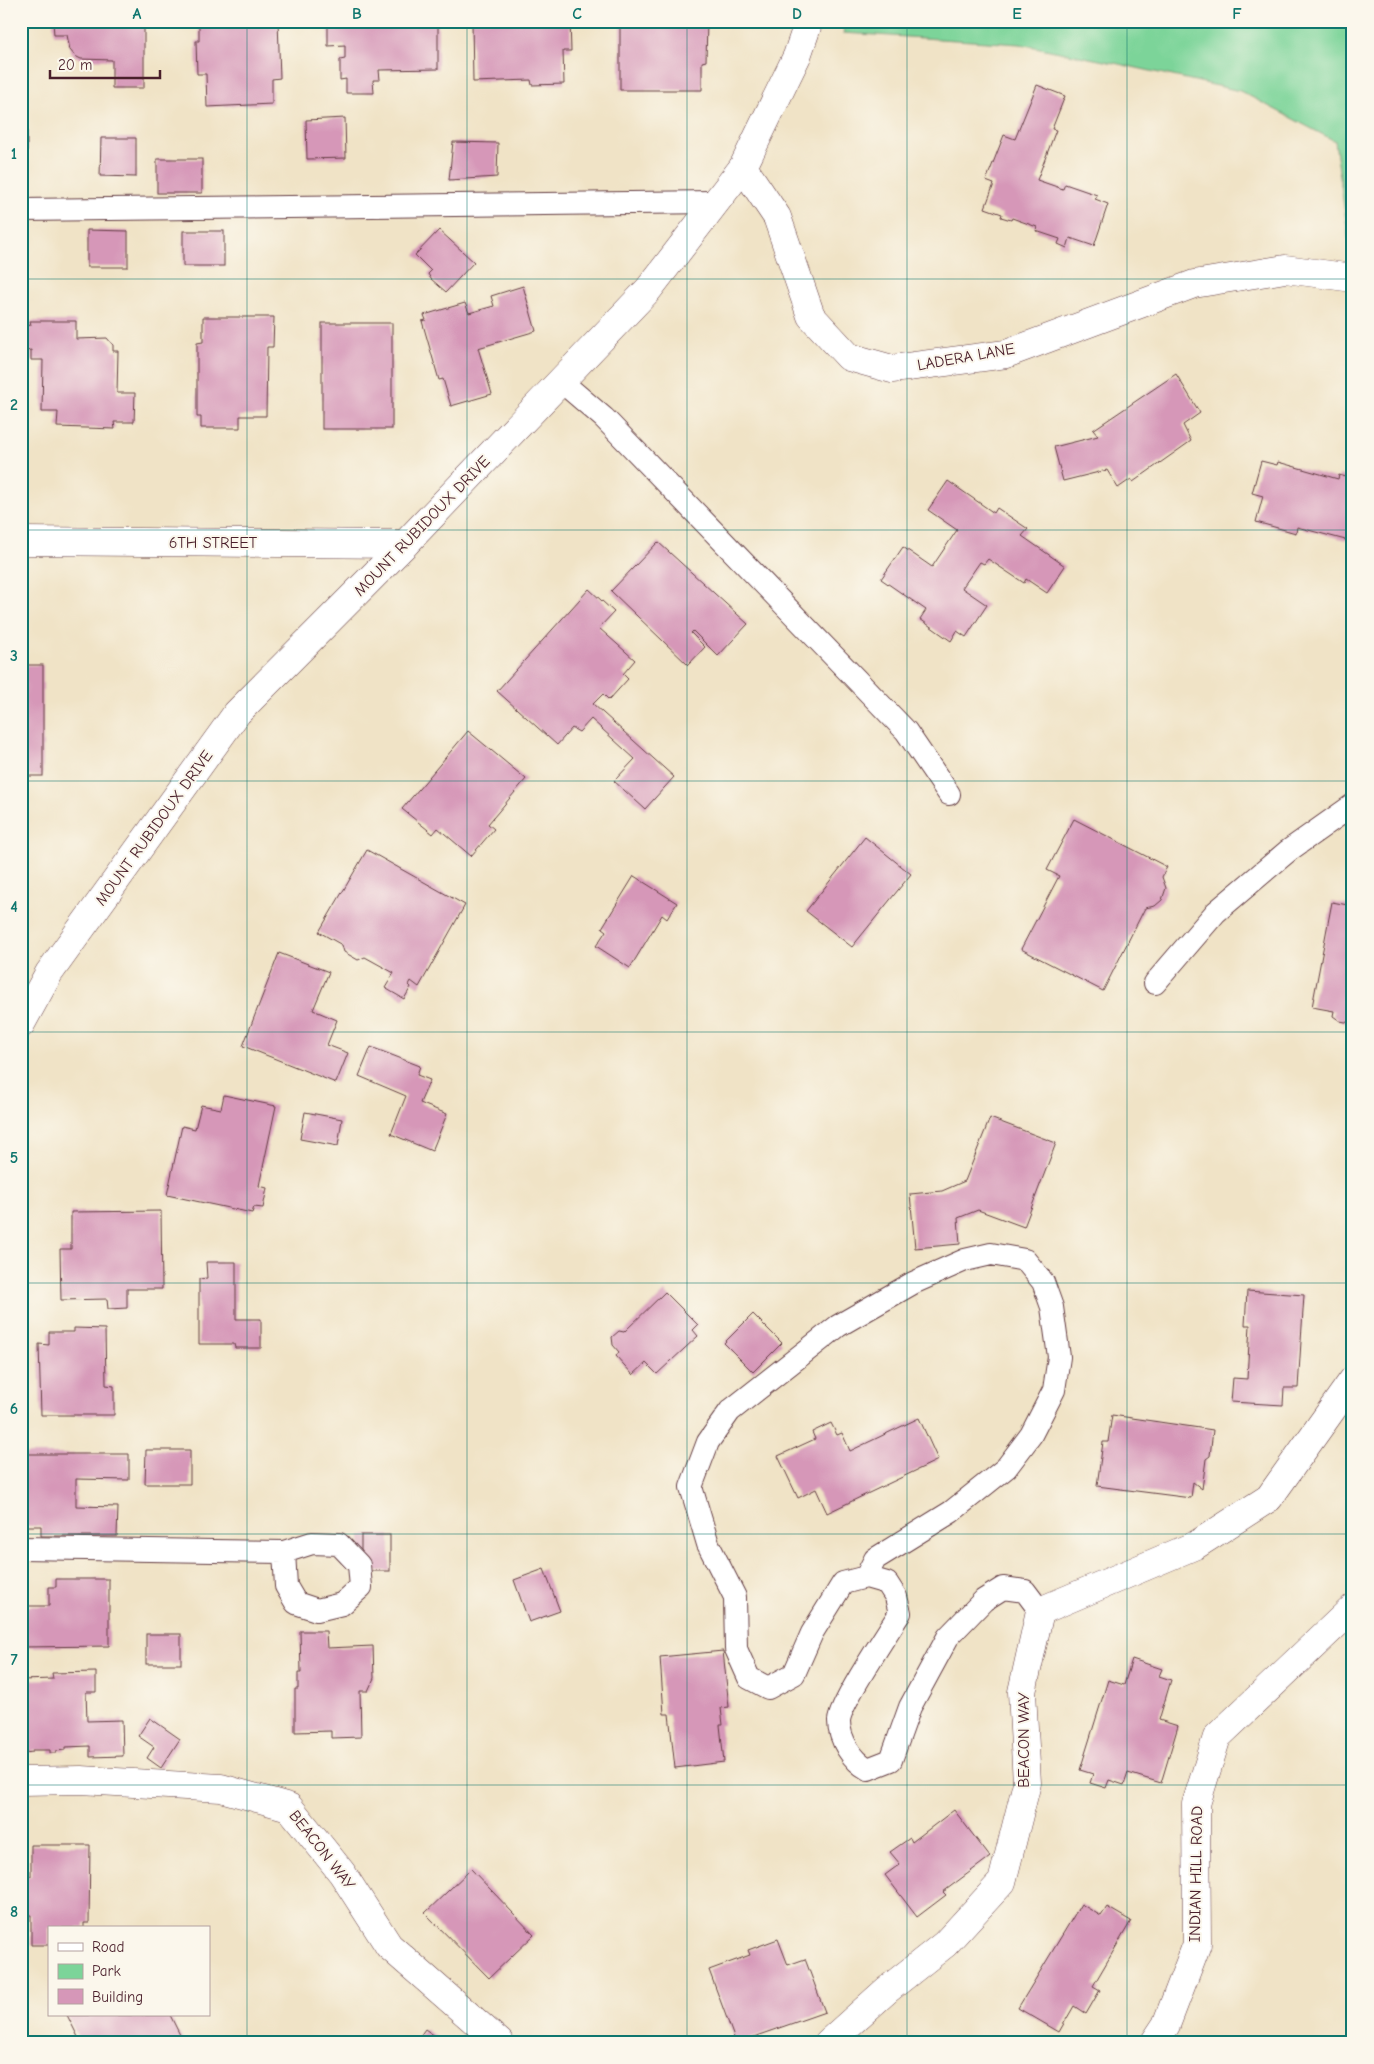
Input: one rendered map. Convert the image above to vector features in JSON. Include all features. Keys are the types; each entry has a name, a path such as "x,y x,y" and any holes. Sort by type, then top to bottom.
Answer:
{"street":[{"name":"MOUNT RUBIDOUX DRIVE","path":"21,1024 49,973 237,713 405,544 648,290 743,167 797,56 809,21"},
{"name":"LADERA LANE","path":"743,167 777,217 811,316 849,357 892,369 1006,354 1194,284 1286,269 1353,278"},
{"name":"6TH STREET","path":"21,541 405,544"},
{"path":"1040,1611 1196,1545 1269,1498 1353,1380"},
{"name":"INDIAN HILL ROAD","path":"1154,2043 1166,2025 1196,1944 1196,1804 1217,1737 1353,1608"},
{"name":"BEACON WAY","path":"828,2043 887,1990 945,1944 1002,1882 1027,1783 1022,1692 1040,1611"},
{"name":"BEACON WAY","path":"21,1781 81,1780 221,1788 289,1807 342,1873 390,1946 500,2043"}],"lane":[{"path":"21,210 716,202"},
{"path":"562,382 604,418 906,731 948,794"},
{"path":"1155,983 1216,912 1288,851 1353,805"},
{"path":"866,1577 875,1559 951,1512 1006,1468 1031,1435 1054,1390 1059,1356 1052,1307 1043,1282 1025,1260 991,1254 965,1260 914,1283 846,1321 730,1411 708,1442 691,1487 708,1544 735,1597 736,1649 749,1678 768,1688 794,1674 812,1633 843,1584 866,1577 887,1583 896,1597 900,1613 854,1688 839,1720 844,1741 856,1762 868,1769 891,1760 910,1708 948,1637 984,1600 1003,1588 1025,1591 1040,1611"},
{"path":"21,1548 284,1552"}],"green space":[{"path":"845,21 1353,21 1353,244 1349,243 1335,141 1240,91 1020,44 843,33"}],"building":[{"path":"53,21 144,21 144,88 112,88 112,60 81,59 75,56 70,50 67,35 54,35"},
{"path":"199,21 278,21 280,78 272,79 272,104 207,107 206,74 197,74 196,41 199,41"},
{"path":"328,21 438,21 438,69 379,70 380,80 373,80 374,93 346,93 346,79 340,80 340,60 345,59 345,45 328,46"},
{"path":"472,21 570,21 571,51 563,51 564,84 532,85 531,80 473,82"},
{"path":"620,21 707,21 706,61 702,62 702,90 620,90"},
{"path":"1037,85 1065,96 1052,129 1056,130 1037,180 1063,189 1065,184 1097,195 1095,199 1108,204 1094,246 1070,238 1067,248 1058,244 1060,239 1036,231 1037,227 1012,218 1011,220 1001,217 1002,214 985,208 994,184 986,181 1004,135 1015,139"},
{"path":"345,118 346,158 307,159 306,120"},
{"path":"21,130 27,130 27,178 21,178"},
{"path":"101,138 136,138 136,177 100,176"},
{"path":"453,142 498,143 497,177 449,180"},
{"path":"157,159 202,159 202,193 157,193"},
{"path":"87,230 128,231 128,267 87,267"},
{"path":"439,230 474,262 446,292 431,279 428,274 431,271 415,255"},
{"path":"183,231 224,231 224,266 183,266"},
{"path":"523,286 536,331 478,348 492,394 451,406 443,379 439,380 422,321 426,320 424,315 465,303 469,313 494,306 491,296"},
{"path":"203,317 274,317 273,347 267,347 266,416 240,416 240,428 201,428 201,417 197,417 197,343 203,342"},
{"path":"30,321 76,321 76,339 107,338 113,345 113,351 118,351 117,393 135,393 134,422 114,422 115,429 57,427 58,412 42,412 43,360 31,360 31,350 21,352 21,327 31,325"},
{"path":"322,323 392,323 392,429 322,429"},
{"path":"1176,374 1200,413 1183,425 1191,441 1133,482 1131,479 1118,488 1107,470 1063,481 1054,447 1098,436 1093,430"},
{"path":"1261,461 1277,465 1278,462 1338,479 1339,475 1353,479 1353,542 1297,527 1296,533 1256,522 1263,496 1252,493"},
{"path":"948,481 994,513 997,508 1028,529 1022,536 1065,566 1047,593 1026,579 1024,583 988,559 984,564 980,562 962,588 987,605 966,637 957,631 951,641 920,619 926,610 881,579 903,547 932,567 957,530 928,510"},
{"path":"658,542 748,624 718,656 693,631 691,633 705,647 688,665 611,591"},
{"path":"589,589 614,612 599,628 635,660 623,674 628,679 609,700 603,694 593,704 674,777 645,809 614,781 635,759 591,719 579,732 572,728 557,745 497,691"},
{"path":"21,665 43,665 43,776 21,776"},
{"path":"468,731 526,779 488,824 494,829 471,856 438,828 433,834 402,809"},
{"path":"1074,819 1167,867 1162,877 1166,888 1162,900 1155,906 1145,908 1103,991 1021,949 1059,876 1047,870"},
{"path":"865,837 911,874 852,947 806,911"},
{"path":"367,850 465,905 419,987 411,981 409,985 411,987 404,999 385,988 394,973 365,957 358,960 344,952 342,945 319,932"},
{"path":"634,876 677,903 667,919 662,915 630,968 596,946 606,931 602,928"},
{"path":"1332,902 1353,906 1351,1023 1340,1021 1333,1016 1334,1011 1312,1007"},
{"path":"279,953 329,972 313,1010 337,1020 327,1045 348,1053 336,1083 243,1046"},
{"path":"371,1047 420,1066 417,1075 430,1080 420,1103 447,1114 432,1151 391,1134 406,1096 359,1076"},
{"path":"224,1095 276,1106 259,1186 267,1188 263,1208 254,1207 252,1213 167,1195 182,1126 195,1129 201,1105 221,1109"},
{"path":"305,1112 342,1119 338,1146 300,1139"},
{"path":"990,1118 1056,1143 1024,1227 978,1210 958,1218 960,1244 915,1248 910,1194 942,1191 965,1181"},
{"path":"161,1211 162,1289 127,1289 127,1308 108,1309 107,1299 61,1300 60,1249 71,1249 71,1212"},
{"path":"206,1262 236,1262 236,1319 261,1319 261,1348 235,1348 234,1344 199,1344 199,1279 207,1278"},
{"path":"1247,1291 1304,1295 1298,1388 1284,1388 1283,1405 1231,1402 1233,1378 1247,1379 1250,1325 1245,1325"},
{"path":"665,1292 698,1325 693,1330 698,1336 657,1374 646,1363 633,1375 616,1356 619,1352 613,1345 612,1337 619,1331 624,1332"},
{"path":"753,1314 782,1343 753,1372 724,1343"},
{"path":"74,1328 105,1329 106,1385 114,1386 114,1415 41,1415 39,1344 49,1345 49,1332 74,1332"},
{"path":"1112,1415 1213,1430 1210,1456 1206,1459 1202,1489 1193,1482 1191,1498 1097,1486 1103,1442 1108,1442"},
{"path":"919,1418 938,1460 827,1513 816,1489 798,1498 778,1456 815,1439 812,1432 831,1423 837,1435 842,1433 850,1451"},
{"path":"146,1450 190,1450 190,1484 145,1484"},
{"path":"21,1454 129,1454 129,1480 76,1479 76,1506 118,1507 117,1536 41,1536 41,1526 23,1526"},
{"path":"361,1535 390,1535 390,1571 361,1571"},
{"path":"544,1569 560,1611 529,1622 514,1580"},
{"path":"56,1579 109,1579 109,1646 21,1647 21,1606 49,1606 49,1587 56,1587"},
{"path":"300,1631 326,1631 327,1648 373,1646 374,1678 368,1691 360,1691 361,1737 331,1738 331,1731 295,1732 295,1689 298,1689 298,1673 301,1673"},
{"path":"146,1634 181,1634 181,1664 146,1664"},
{"path":"723,1651 729,1707 721,1708 723,1725 720,1725 724,1762 675,1768 669,1714 664,1714 660,1657"},
{"path":"1132,1659 1162,1669 1159,1676 1171,1680 1159,1720 1178,1726 1161,1783 1128,1773 1124,1785 1109,1780 1106,1788 1090,1783 1093,1774 1080,1770 1108,1680 1124,1685"},
{"path":"96,1672 96,1692 86,1692 87,1721 122,1720 123,1756 90,1757 90,1746 65,1747 65,1750 56,1751 56,1753 50,1753 50,1750 33,1750 33,1752 24,1753 21,1750 21,1680 53,1679 52,1673"},
{"path":"150,1718 180,1739 161,1768 147,1758 154,1747 138,1736"},
{"path":"954,1810 990,1857 943,1892 946,1895 917,1917 885,1875 900,1864 890,1852 910,1838 912,1842"},
{"path":"31,1845 90,1845 89,1923 84,1923 84,1926 48,1926 48,1945 31,1945 31,1915 21,1915 21,1876 31,1876"},
{"path":"471,1869 534,1935 489,1978 425,1913"},
{"path":"1081,1904 1101,1916 1107,1907 1131,1921 1093,1986 1100,1990 1086,2014 1074,2006 1059,2032 1018,2008"},
{"path":"778,1939 788,1965 805,1959 825,2012 736,2043 709,1970 750,1955 748,1950"},
{"path":"68,2016 170,2016 184,2043 81,2043"},
{"path":"425,2029 445,2043 415,2043"}]}
